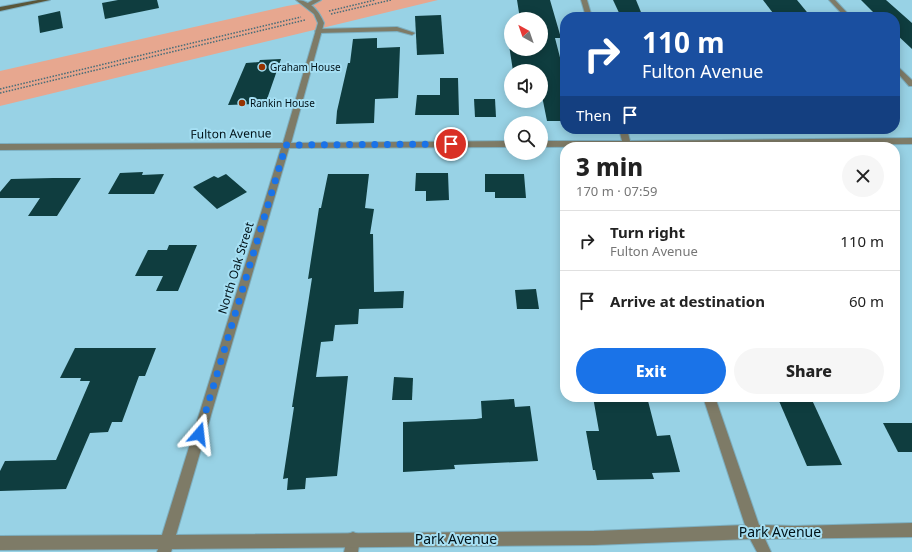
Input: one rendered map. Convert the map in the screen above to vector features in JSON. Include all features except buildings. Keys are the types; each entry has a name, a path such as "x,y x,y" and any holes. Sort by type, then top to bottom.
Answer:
{"street":[{"path":"0,10 47,0"},
{"path":"304,3 318,0"},
{"path":"584,0 588,12"},
{"path":"832,0 843,12"},
{"path":"304,3 319,15"},
{"name":"North Oak Street","path":"166,546 286,145 321,23 319,15"},
{"path":"318,31 397,29 412,33"},
{"path":"900,71 912,84"},
{"path":"798,142 912,140"},
{"name":"Fulton Avenue","path":"0,147 504,144"},
{"path":"548,144 560,144"},
{"path":"711,402 754,532 764,552"},
{"name":"Park Avenue","path":"0,543 166,546 352,546 754,532 794,533 912,530"}],"path":[{"path":"0,93 375,0"},
{"path":"0,89 319,15 391,0"}],"shaded area":[{"path":"323,0 438,0 0,106 0,71 287,6"}],"place":[{"name":"Graham House","path":"262,67"},
{"name":"Rankin House","path":"242,103"}],"route":[{"path":"199,434 286,145 451,144"}]}
